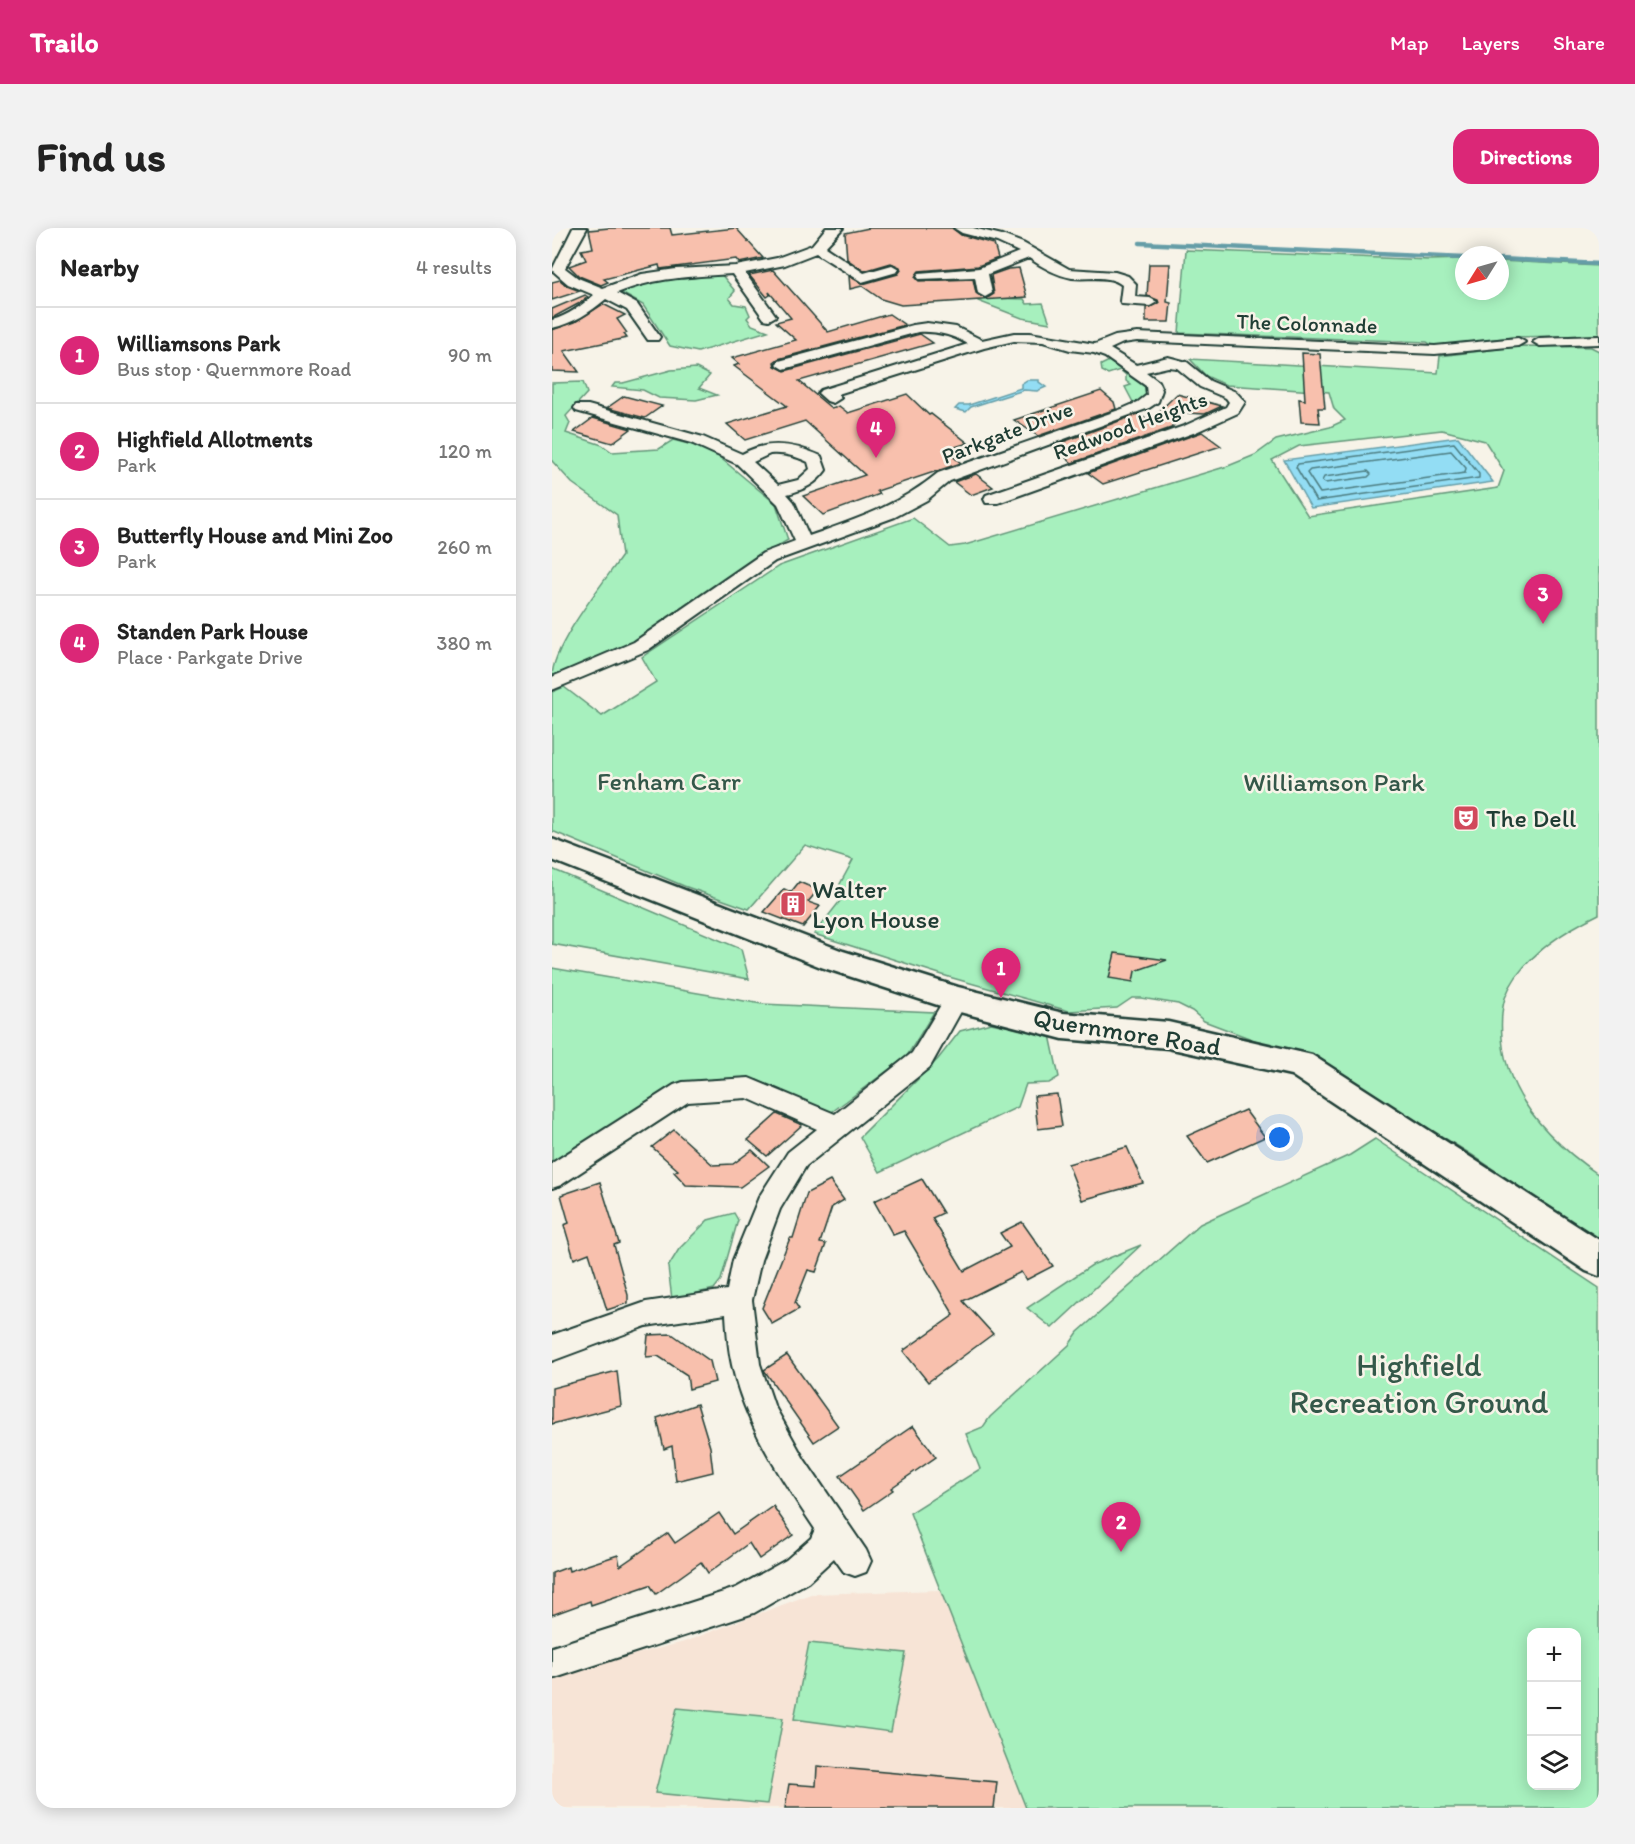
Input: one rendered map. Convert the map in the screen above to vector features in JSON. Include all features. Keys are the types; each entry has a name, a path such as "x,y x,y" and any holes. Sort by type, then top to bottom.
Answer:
{"street":[{"path":"580,228 555,270 577,285 606,292 634,309 653,337"},
{"path":"552,324 565,321 587,308 606,292 642,278 676,273 736,270 780,261 817,248 829,232 836,228"},
{"path":"961,228 979,235 1002,238 1065,272 1125,279 1128,284 1122,301 1150,302"},
{"path":"817,248 862,278 892,269"},
{"path":"924,276 981,272 1030,254"},
{"path":"736,270 769,316"},
{"path":"981,272 985,293"},
{"path":"784,364 918,328 936,327 952,330 980,345"},
{"name":"Parkgate Drive","path":"552,684 641,646 769,557 889,513 921,496 944,477 1128,412 1151,401 1155,395 1153,384 1110,354 1097,349 1070,346 1030,336 1014,337 980,345 826,393 833,398"},
{"name":"The Colonnade","path":"1097,349 1120,339 1137,337 1435,350 1518,342"},
{"path":"1540,342 1599,340"},
{"name":"Redwood Heights","path":"992,499 1191,429 1232,410 1237,402 1231,394 1205,384 1182,365 1168,362 1134,370"},
{"path":"582,408 697,440 743,461 786,502 805,543"},
{"path":"743,461 755,453 779,447 797,450 815,459 818,470 811,480 795,488 773,491"},
{"name":"Quernmore Road","path":"552,849 832,959 956,999 1063,1026 1168,1035 1300,1064 1599,1260"},
{"path":"855,1561 804,1485 759,1407 746,1364 738,1300 747,1260 776,1190 797,1159 921,1060 956,999"},
{"path":"552,1177 683,1092 749,1089 836,1126"},
{"path":"552,1348 646,1314 738,1300"},
{"path":"552,1663 743,1602 797,1571 823,1548 831,1527"}],"shaded area":[{"path":"940,1590 1026,1808 552,1808 552,1675 684,1642 811,1594"}],"green space":[{"path":"1186,250 1455,259 1455,300 1509,300 1509,261 1599,266 1599,335 1513,337 1433,346 1427,342 1179,333"},
{"path":"721,274 735,291 729,298 734,304 746,306 750,315 747,318 752,325 768,331 698,352 670,346 643,305 618,291 660,278 683,279"},
{"path":"990,294 992,298 1024,299 1027,304 1043,303 1050,323 1022,318 978,301 978,295"},
{"name":"Williamson Park","path":"1522,346 1591,347 1599,351 1599,914 1544,948 1521,971 1505,998 1501,1023 1506,1060 1522,1099 1535,1117 1565,1149 1599,1175 1599,1241 1472,1155 1336,1071 1204,1021 1192,1011 1178,1004 1132,998 1117,1008 1069,1011 949,977 814,934 840,901 840,884 853,860 805,845 749,909 684,886 552,831 552,692 564,687 602,716 656,682 642,657 779,566 913,518 950,547 965,545 1228,466 1255,455 1276,440 1330,427 1345,420 1334,409 1329,392 1226,385 1206,376 1190,359 1438,373 1440,356","holes":["1442,430 1485,441 1504,471 1498,488 1308,516 1272,460 1299,446"]},
{"path":"1109,361 1146,387 1142,400 1134,404 1125,387 1131,385 1126,381 1126,375 1120,370 1108,374 1102,371 1101,365"},
{"path":"696,368 710,375 699,388 717,395 696,400 659,398 643,390 612,387 615,383 623,383 671,370"},
{"path":"583,382 587,393 566,416 570,423 566,433 602,445 612,452 659,449 673,440 700,447 718,456 776,504 788,540 747,564 625,650 552,677 554,664 569,632 622,556 617,515 572,483 552,461 552,383"},
{"path":"552,869 741,949 749,979 552,944"},
{"path":"552,968 762,1004 934,1012 907,1056 829,1114 757,1080 685,1085 552,1169"},
{"path":"991,1023 1050,1035 1059,1077 1049,1083 1026,1084 1018,1107 880,1172 860,1137 938,1059 960,1031"},
{"name":"Highfield Recreation Ground","path":"1375,1139 1599,1288 1599,1808 1026,1808 910,1513 980,1469 966,1434 983,1427 990,1417 1069,1345 1078,1332 1200,1224 1350,1155"},
{"path":"734,1213 738,1220 721,1280 714,1289 672,1299 668,1267 679,1249 708,1220"},
{"path":"1141,1245 1052,1328 1027,1308 1092,1265"},
{"path":"809,1643 906,1653 891,1732 794,1719"},
{"path":"677,1708 783,1718 767,1804 655,1793"}],"water":[{"path":"1027,380 1039,380 1046,387 1037,391 1024,390 971,407 966,412 955,409 959,405 969,405 1021,388 1021,384"},
{"path":"1458,437 1493,482 1311,508 1284,460"}],"building":[{"path":"670,228 672,235 736,228 763,258 739,263 736,259 660,269 659,265 604,279 608,282 601,285 579,276 569,266 586,260 581,250 593,248 589,230"},
{"path":"869,228 952,228 961,235 994,244 998,258 978,266 919,271 915,277 919,281 973,279 976,293 986,299 994,294 991,275 1019,268 1027,297 901,305 881,299 862,286 850,289 849,276 863,284 898,274 901,270 900,267 891,263 864,271 847,259 845,233"},
{"path":"1149,264 1170,264 1167,302 1171,303 1169,322 1146,322 1146,308 1159,303 1158,300 1147,296"},
{"path":"773,270 828,332 889,314 905,325 778,359 774,362 775,366 785,371 920,334 933,343 799,381 831,408 839,406 848,413 907,394 929,415 931,414 968,443 945,450 961,463 877,491 880,494 823,515 803,496 865,475 805,421 745,440 727,424 787,406 734,366 739,364 732,358 796,340 776,322 791,318 769,292 770,295 767,297 749,275"},
{"path":"560,280 567,286 580,291 552,300 552,282"},
{"path":"585,295 588,297 552,318 552,309"},
{"path":"603,304 625,315 617,319 627,333 624,334 627,338 564,351 579,372 552,371 552,330 575,322"},
{"path":"1302,353 1320,354 1325,408 1318,408 1320,423 1301,422 1299,399 1305,400"},
{"path":"1101,391 1114,402 1116,409 1038,436 1014,420"},
{"path":"1177,394 1222,406 1205,414 1186,413 1171,428 1072,463 1052,446 1138,414 1149,421"},
{"path":"624,396 662,406 645,418 607,408"},
{"path":"593,418 631,429 612,443 574,432"},
{"path":"1202,432 1221,446 1103,484 1088,473"},
{"path":"976,474 993,487 971,495 954,482"},
{"name":"Walter Lyon House","path":"799,882 818,890 808,902 820,906 803,927 764,912 784,889 791,892"},
{"path":"1115,953 1167,960 1135,971 1133,982 1109,978"},
{"path":"1057,1094 1062,1126 1038,1129 1034,1096"},
{"path":"1245,1110 1265,1137 1207,1163 1187,1136"},
{"path":"777,1114 802,1125 767,1156 748,1140"},
{"path":"674,1130 713,1165 733,1164 752,1150 769,1166 740,1187 686,1185 674,1172 678,1170 652,1147"},
{"path":"1127,1147 1143,1183 1082,1200 1068,1164"},
{"path":"922,1179 943,1213 932,1218 964,1271 1010,1247 1000,1233 1022,1222 1053,1266 1026,1280 1021,1272 963,1301 993,1334 928,1382 903,1351 954,1315 904,1231 893,1235 874,1201"},
{"path":"830,1181 844,1200 832,1207 820,1243 826,1244 816,1272 808,1270 795,1303 799,1309 772,1324 762,1308 790,1238 793,1238 807,1193"},
{"path":"600,1182 619,1243 614,1245 628,1295 628,1303 607,1310 589,1253 574,1259 564,1225 569,1223 561,1195"},
{"path":"672,1334 710,1361 715,1382 689,1389 687,1375 658,1356 646,1357 648,1335"},
{"path":"787,1355 838,1426 814,1442 764,1370"},
{"path":"617,1371 621,1406 552,1424 552,1388"},
{"path":"697,1404 710,1447 713,1472 676,1481 672,1446 664,1449 657,1418"},
{"path":"913,1426 936,1457 864,1510 840,1476"},
{"path":"773,1506 793,1535 759,1559 749,1543 708,1573 701,1562 656,1594 650,1585 591,1605 590,1601 552,1615 552,1573 568,1567 569,1571 618,1555 620,1566 668,1533 675,1543 719,1513 733,1534"},
{"path":"817,1766 997,1782 994,1808 785,1808 789,1784 816,1786"}],"waterway":[{"path":"1140,243 1455,258"},
{"path":"1509,259 1599,264"}],"place":[{"name":"Standen Park House","path":"876,458"},
{"name":"Butterfly House and Mini Zoo","path":"1543,624"},
{"name":"The Dell","path":"1466,818"},
{"name":"Walter Lyon House","path":"793,904"},
{"name":"Williamsons Park","path":"1001,998"},
{"name":"Highfield Allotments","path":"1121,1552"}],"park label":[{"name":"Fenham Carr","path":"669,781"}]}
